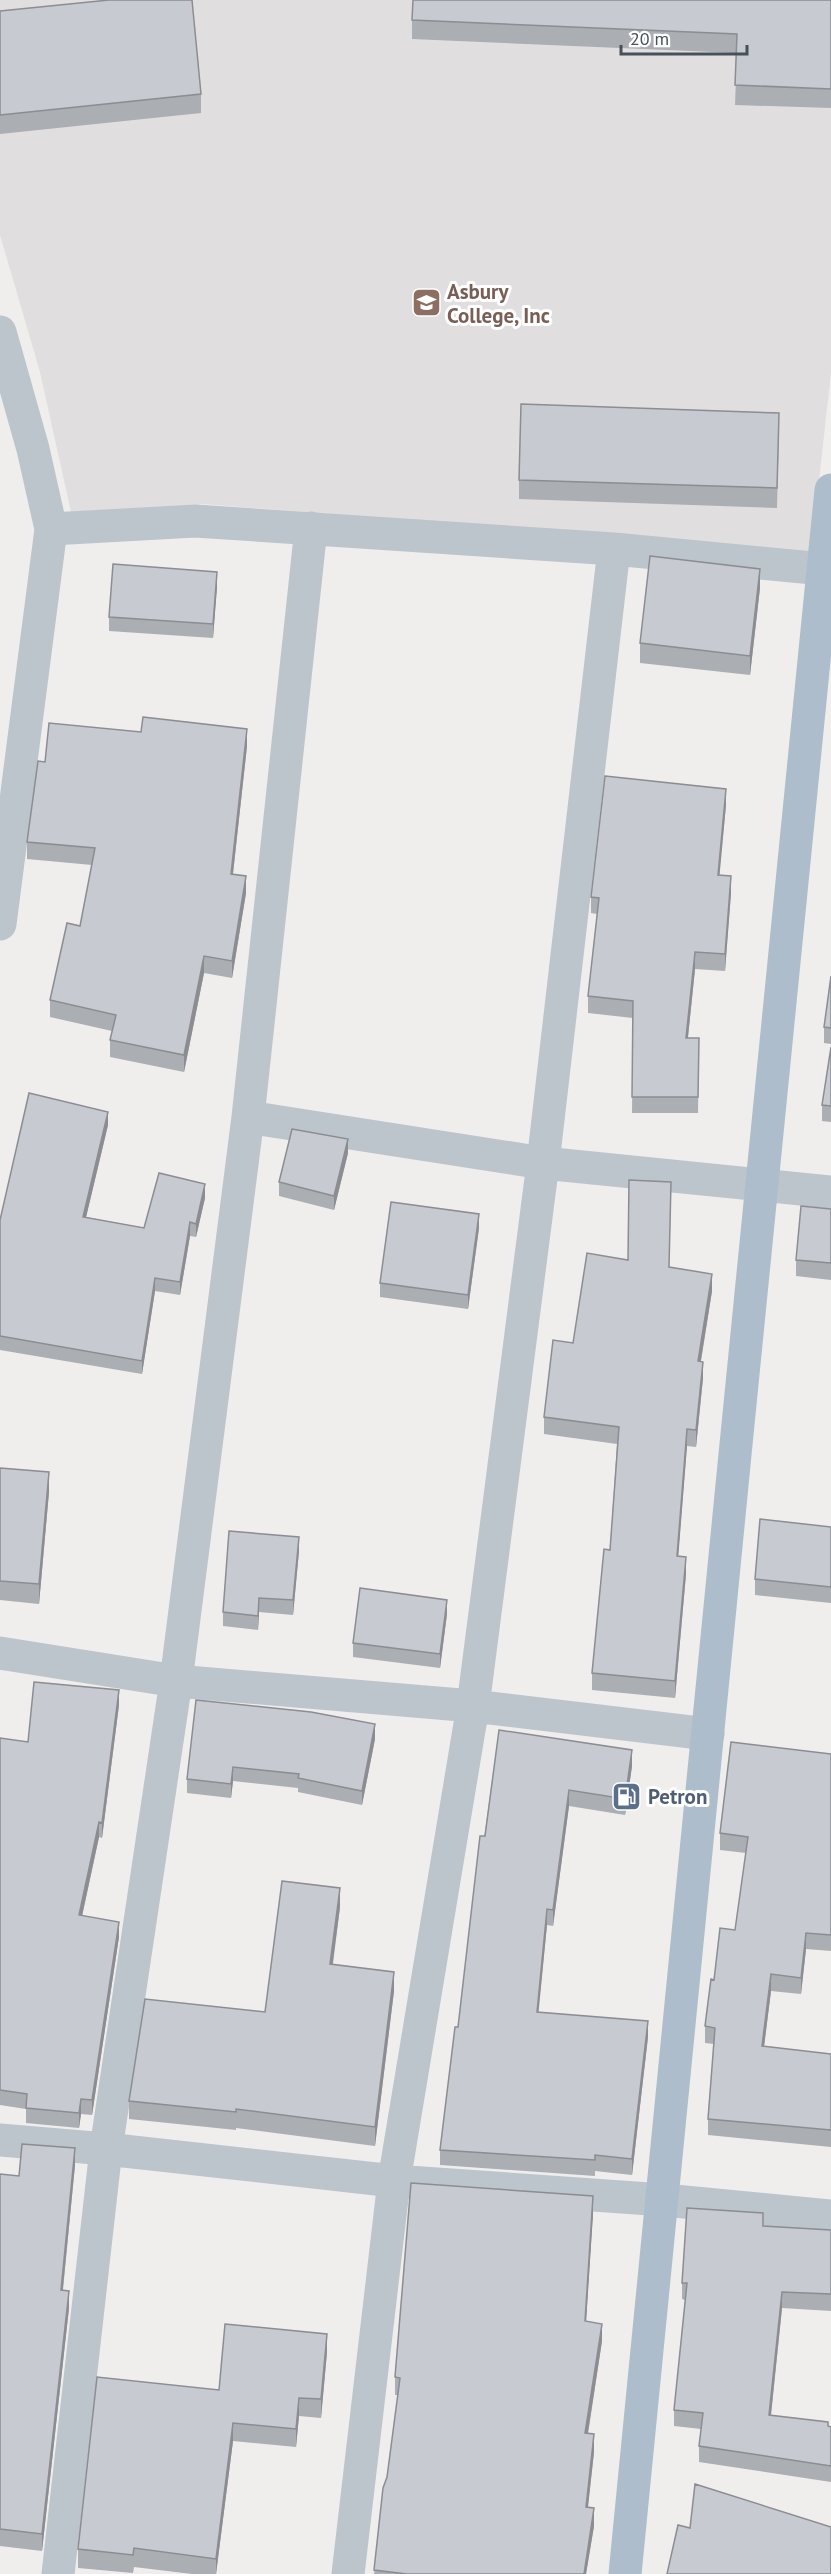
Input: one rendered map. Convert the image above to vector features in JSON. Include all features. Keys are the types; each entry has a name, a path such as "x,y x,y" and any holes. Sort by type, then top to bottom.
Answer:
{"main road":[{"path":"625,2574 664,2200 760,1184 831,490"}],"street":[{"path":"0,332 33,449 51,529 0,924"},
{"path":"51,529 195,521 614,549 823,569"},
{"path":"58,2574 106,2149 176,1681 248,1117 311,528"},
{"path":"348,2574 394,2181 473,1706 543,1163 614,549"},
{"path":"248,1117 543,1163 831,1192"},
{"path":"0,1653 176,1681 473,1706 708,1734"},
{"path":"0,2140 106,2149 394,2181 664,2200 831,2216"}],"shaded area":[{"name":"Asbury College, Inc","path":"0,0 831,0 831,373 811,552 202,504 71,512 40,372 0,235"}],"building":[{"path":"109,0 192,0 201,94 0,115 0,11"},
{"path":"413,0 831,0 831,89 735,85 737,34 412,20"},
{"path":"521,404 779,413 777,488 519,480"},
{"path":"650,556 760,569 750,656 640,643"},
{"path":"113,564 217,572 213,624 109,617"},
{"path":"143,717 247,729 231,874 246,876 232,961 204,956 184,1055 110,1040 116,1015 50,1000 67,923 80,926 95,848 27,842 38,761 45,762 49,723 141,732"},
{"path":"605,776 726,789 718,875 731,876 725,954 695,952 686,1038 699,1038 698,1097 632,1097 633,1001 588,996 599,898 591,897"},
{"path":"831,976 831,1028 824,1027"},
{"path":"831,1047 831,1106 822,1105"},
{"path":"29,1093 108,1112 83,1217 144,1228 159,1173 205,1184 196,1224 190,1222 180,1282 155,1278 142,1361 0,1336 0,1220"},
{"path":"292,1129 348,1139 334,1196 279,1182"},
{"path":"629,1180 671,1182 669,1267 712,1274 698,1361 703,1362 696,1430 687,1429 677,1556 686,1557 675,1681 592,1673 604,1549 610,1550 619,1427 544,1417 553,1340 573,1343 587,1253 628,1260"},
{"path":"391,1202 479,1214 468,1295 380,1283"},
{"path":"801,1206 831,1209 831,1263 796,1260"},
{"path":"0,1468 49,1472 39,1584 0,1581"},
{"path":"760,1519 831,1527 831,1587 755,1579"},
{"path":"229,1531 299,1537 293,1600 259,1598 258,1616 223,1612"},
{"path":"360,1588 447,1600 440,1654 353,1643"},
{"path":"34,1682 119,1690 102,1823 99,1822 79,1915 119,1922 92,2100 81,2099 79,2113 26,2108 27,2094 0,2090 0,1738 28,1742"},
{"path":"196,1700 311,1712 375,1724 362,1791 298,1778 299,1774 233,1767 231,1784 187,1779"},
{"path":"499,1730 632,1750 625,1799 569,1790 553,1910 547,1909 537,2012 648,2021 632,2159 595,2155 595,2160 440,2150 455,2027 458,2027 480,1836 485,1836"},
{"path":"731,1742 831,1754 831,1935 806,1933 801,1978 771,1974 762,2046 831,2054 831,2130 708,2119 715,2028 705,2026 711,1979 714,1980 720,1928 735,1930 748,1837 720,1833"},
{"path":"282,1881 340,1888 330,1964 394,1972 375,2127 236,2109 236,2112 129,2101 145,1999 265,2012"},
{"path":"22,2144 75,2148 61,2290 69,2291 42,2534 0,2529 0,2174 19,2176"},
{"path":"411,2183 593,2196 585,2321 602,2324 585,2433 594,2434 586,2507 594,2508 584,2574 407,2574 374,2570 383,2488 387,2477 400,2378 395,2377"},
{"path":"687,2208 763,2213 763,2226 831,2230 831,2294 782,2292 769,2415 828,2422 828,2426 831,2427 831,2466 699,2446 703,2413 674,2410 687,2283 682,2283"},
{"path":"225,2324 327,2334 321,2399 299,2398 296,2429 233,2423 216,2559 134,2548 133,2555 78,2549 97,2377 219,2390"},
{"path":"695,2484 831,2527 831,2574 667,2574 678,2525 690,2528"}],"place":[{"name":"Asbury College, Inc","path":"426,303"},
{"name":"Petron","path":"627,1796"}]}
